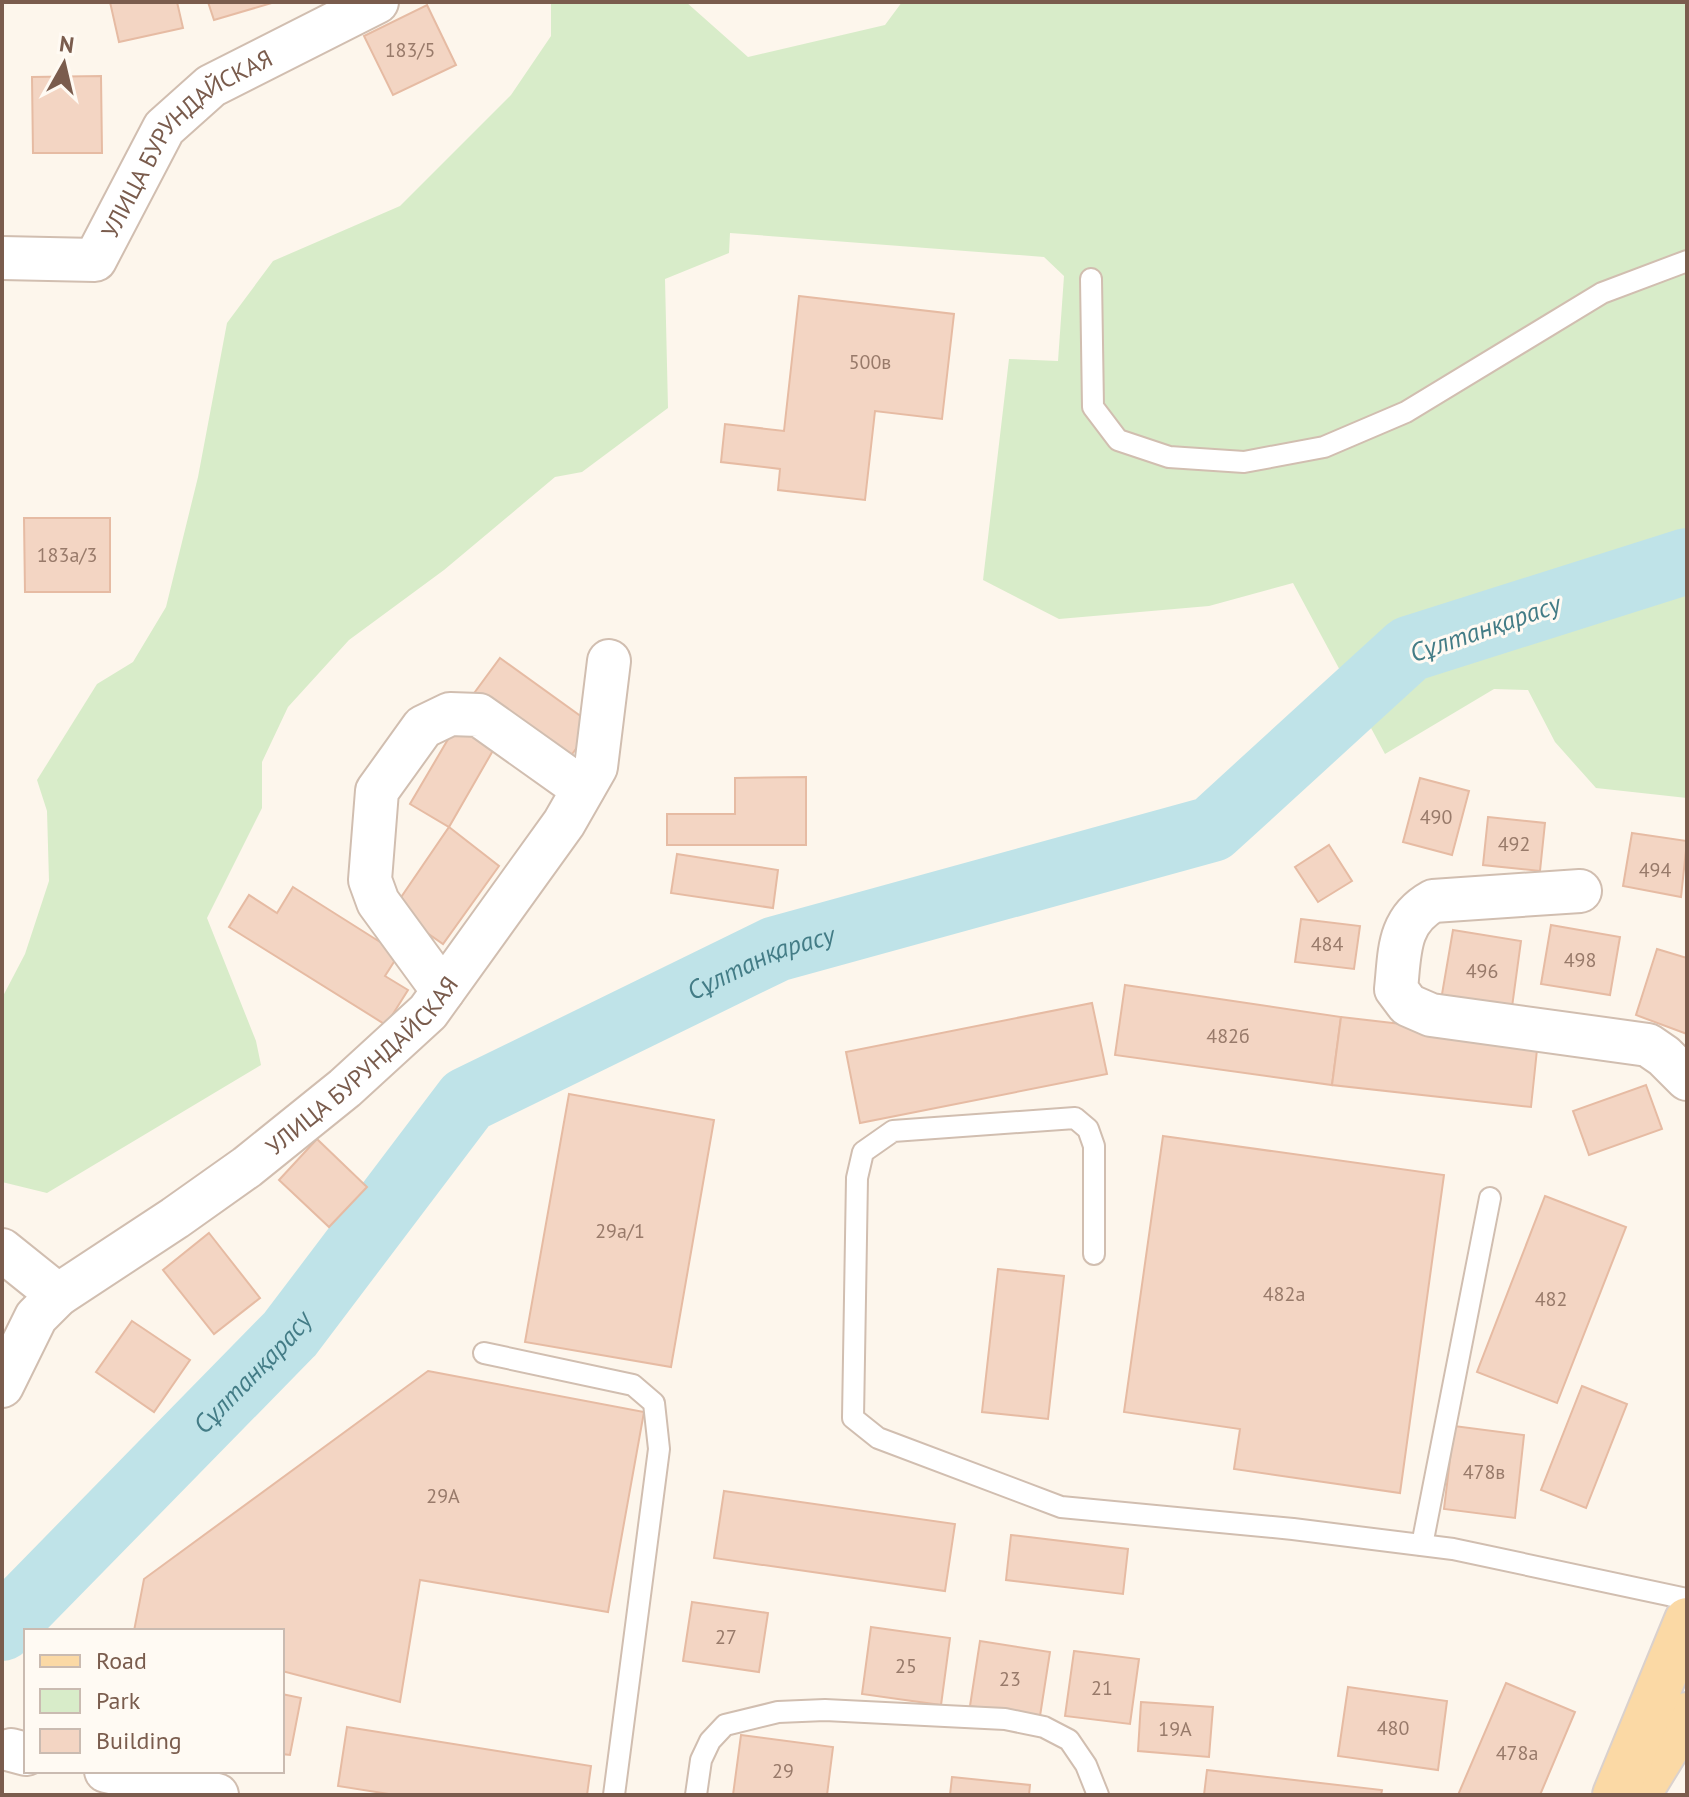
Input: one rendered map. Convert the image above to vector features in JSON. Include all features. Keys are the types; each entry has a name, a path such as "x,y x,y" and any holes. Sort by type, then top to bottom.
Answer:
{"main road":[{"path":"1615,1795 1687,1620"},
{"path":"1638,1795 1687,1715"}],"street":[{"name":"УЛИЦА БУРУНДАЙСКАЯ","path":"2,258 95,260 164,128 211,86 377,2"},
{"name":"УЛИЦА БУРУНДАЙСКАЯ","path":"2,1386 36,1317 58,1295 247,1167 345,1088 428,1012 564,823 596,767 609,661"},
{"path":"443,991 378,902 370,880 377,791 423,727 450,714 479,715 583,789"},
{"path":"1580,891 1433,901 1420,908 1403,930 1396,989 1408,1005 1431,1015 1648,1045 1687,1079"},
{"path":"2,1250 58,1295"},
{"path":"115,1773 217,1795"}],"lane":[{"path":"1091,279 1093,407 1118,440 1169,457 1244,462 1324,447 1406,412 1602,293 1687,261"},
{"path":"1094,1254 1094,1146 1088,1129 1075,1118 893,1131 863,1152 857,1178 853,1418 878,1438 1061,1507 1293,1529 1422,1545 1687,1599"},
{"path":"1422,1545 1490,1198"},
{"path":"484,1353 633,1385 654,1403 659,1449 614,1795"},
{"path":"696,1795 701,1760 710,1741 725,1725 778,1712 825,1710 1005,1719 1044,1727 1069,1740 1086,1765 1098,1795"}],"green space":[{"path":"551,2 686,2 748,57 885,25 902,2 1687,2 1687,798 1596,788 1555,742 1528,690 1494,689 1385,754 1293,583 1209,606 1059,619 983,580 1009,359 1058,361 1064,276 1044,257 730,233 729,253 665,279 668,408 582,472 555,477 444,570 349,640 288,707 262,762 262,808 207,918 256,1041 261,1065 47,1193 2,1182 2,998 25,954 49,881 47,811 37,780 97,684 133,662 166,607 198,477 227,323 273,261 400,206 511,95 551,36"}],"building":[{"path":"110,2 177,2 183,28 119,42"},
{"path":"208,2 275,2 214,20"},
{"path":"427,5 456,65 393,95 364,36"},
{"path":"101,76 102,153 33,153 32,77"},
{"path":"799,296 954,314 942,419 875,411 865,500 778,490 780,469 721,462 725,424 784,431"},
{"path":"24,518 110,518 110,592 25,592"},
{"path":"500,658 593,725 565,764 472,696"},
{"path":"457,724 495,747 449,827 410,804"},
{"path":"806,777 806,845 667,845 667,814 735,814 735,778"},
{"path":"1420,778 1469,791 1452,855 1403,842"},
{"path":"1488,817 1545,823 1540,871 1483,865"},
{"path":"449,827 499,866 443,944 393,909"},
{"path":"1632,833 1687,841 1681,897 1623,886"},
{"path":"1329,845 1352,881 1318,902 1295,867"},
{"path":"677,854 778,870 773,908 671,893"},
{"path":"293,887 399,954 385,976 408,990 386,1025 229,927 249,895 277,913"},
{"path":"1301,919 1360,926 1354,969 1295,962"},
{"path":"1551,925 1620,937 1610,995 1541,984"},
{"path":"1453,930 1521,941 1512,1007 1441,1000"},
{"path":"1657,949 1687,958 1687,1034 1636,1015"},
{"path":"1125,985 1341,1017 1332,1085 1115,1055"},
{"path":"1092,1003 1107,1074 860,1123 846,1052"},
{"path":"1341,1017 1538,1040 1531,1107 1332,1085"},
{"path":"1646,1085 1662,1129 1589,1155 1573,1111"},
{"path":"569,1094 714,1120 671,1367 525,1342"},
{"path":"1163,1136 1444,1175 1400,1493 1234,1469 1240,1429 1124,1412"},
{"path":"317,1139 367,1187 329,1227 279,1180"},
{"path":"1545,1196 1626,1227 1557,1403 1477,1372"},
{"path":"209,1233 260,1298 214,1334 163,1270"},
{"path":"998,1269 1064,1276 1048,1419 982,1412"},
{"path":"132,1321 190,1360 154,1412 96,1372"},
{"path":"428,1371 644,1412 608,1612 420,1580 400,1702 284,1672 284,1629 134,1629 144,1579"},
{"path":"1582,1386 1627,1404 1586,1508 1541,1490"},
{"path":"1454,1426 1524,1435 1515,1518 1444,1509"},
{"path":"724,1491 955,1524 945,1591 714,1558"},
{"path":"1011,1535 1128,1549 1123,1594 1006,1580"},
{"path":"692,1602 768,1613 759,1672 683,1661"},
{"path":"871,1627 950,1638 941,1705 862,1694"},
{"path":"980,1641 1050,1652 1040,1716 970,1706"},
{"path":"1074,1651 1139,1659 1130,1724 1065,1716"},
{"path":"1506,1683 1575,1712 1540,1795 1458,1795"},
{"path":"1348,1687 1447,1701 1438,1770 1338,1756"},
{"path":"284,1694 301,1698 290,1755 284,1754"},
{"path":"1141,1702 1213,1707 1209,1757 1138,1751"},
{"path":"347,1727 591,1766 587,1795 395,1795 338,1786"},
{"path":"741,1735 833,1747 827,1795 733,1795"},
{"path":"1207,1770 1382,1790 1381,1795 1204,1795"},
{"path":"952,1777 1030,1785 1029,1795 950,1795"}],"waterway":[{"name":"Сұлтанқарасу","path":"2,1628 290,1334 467,1100 776,949 1212,829 1409,649 1687,561"}]}
